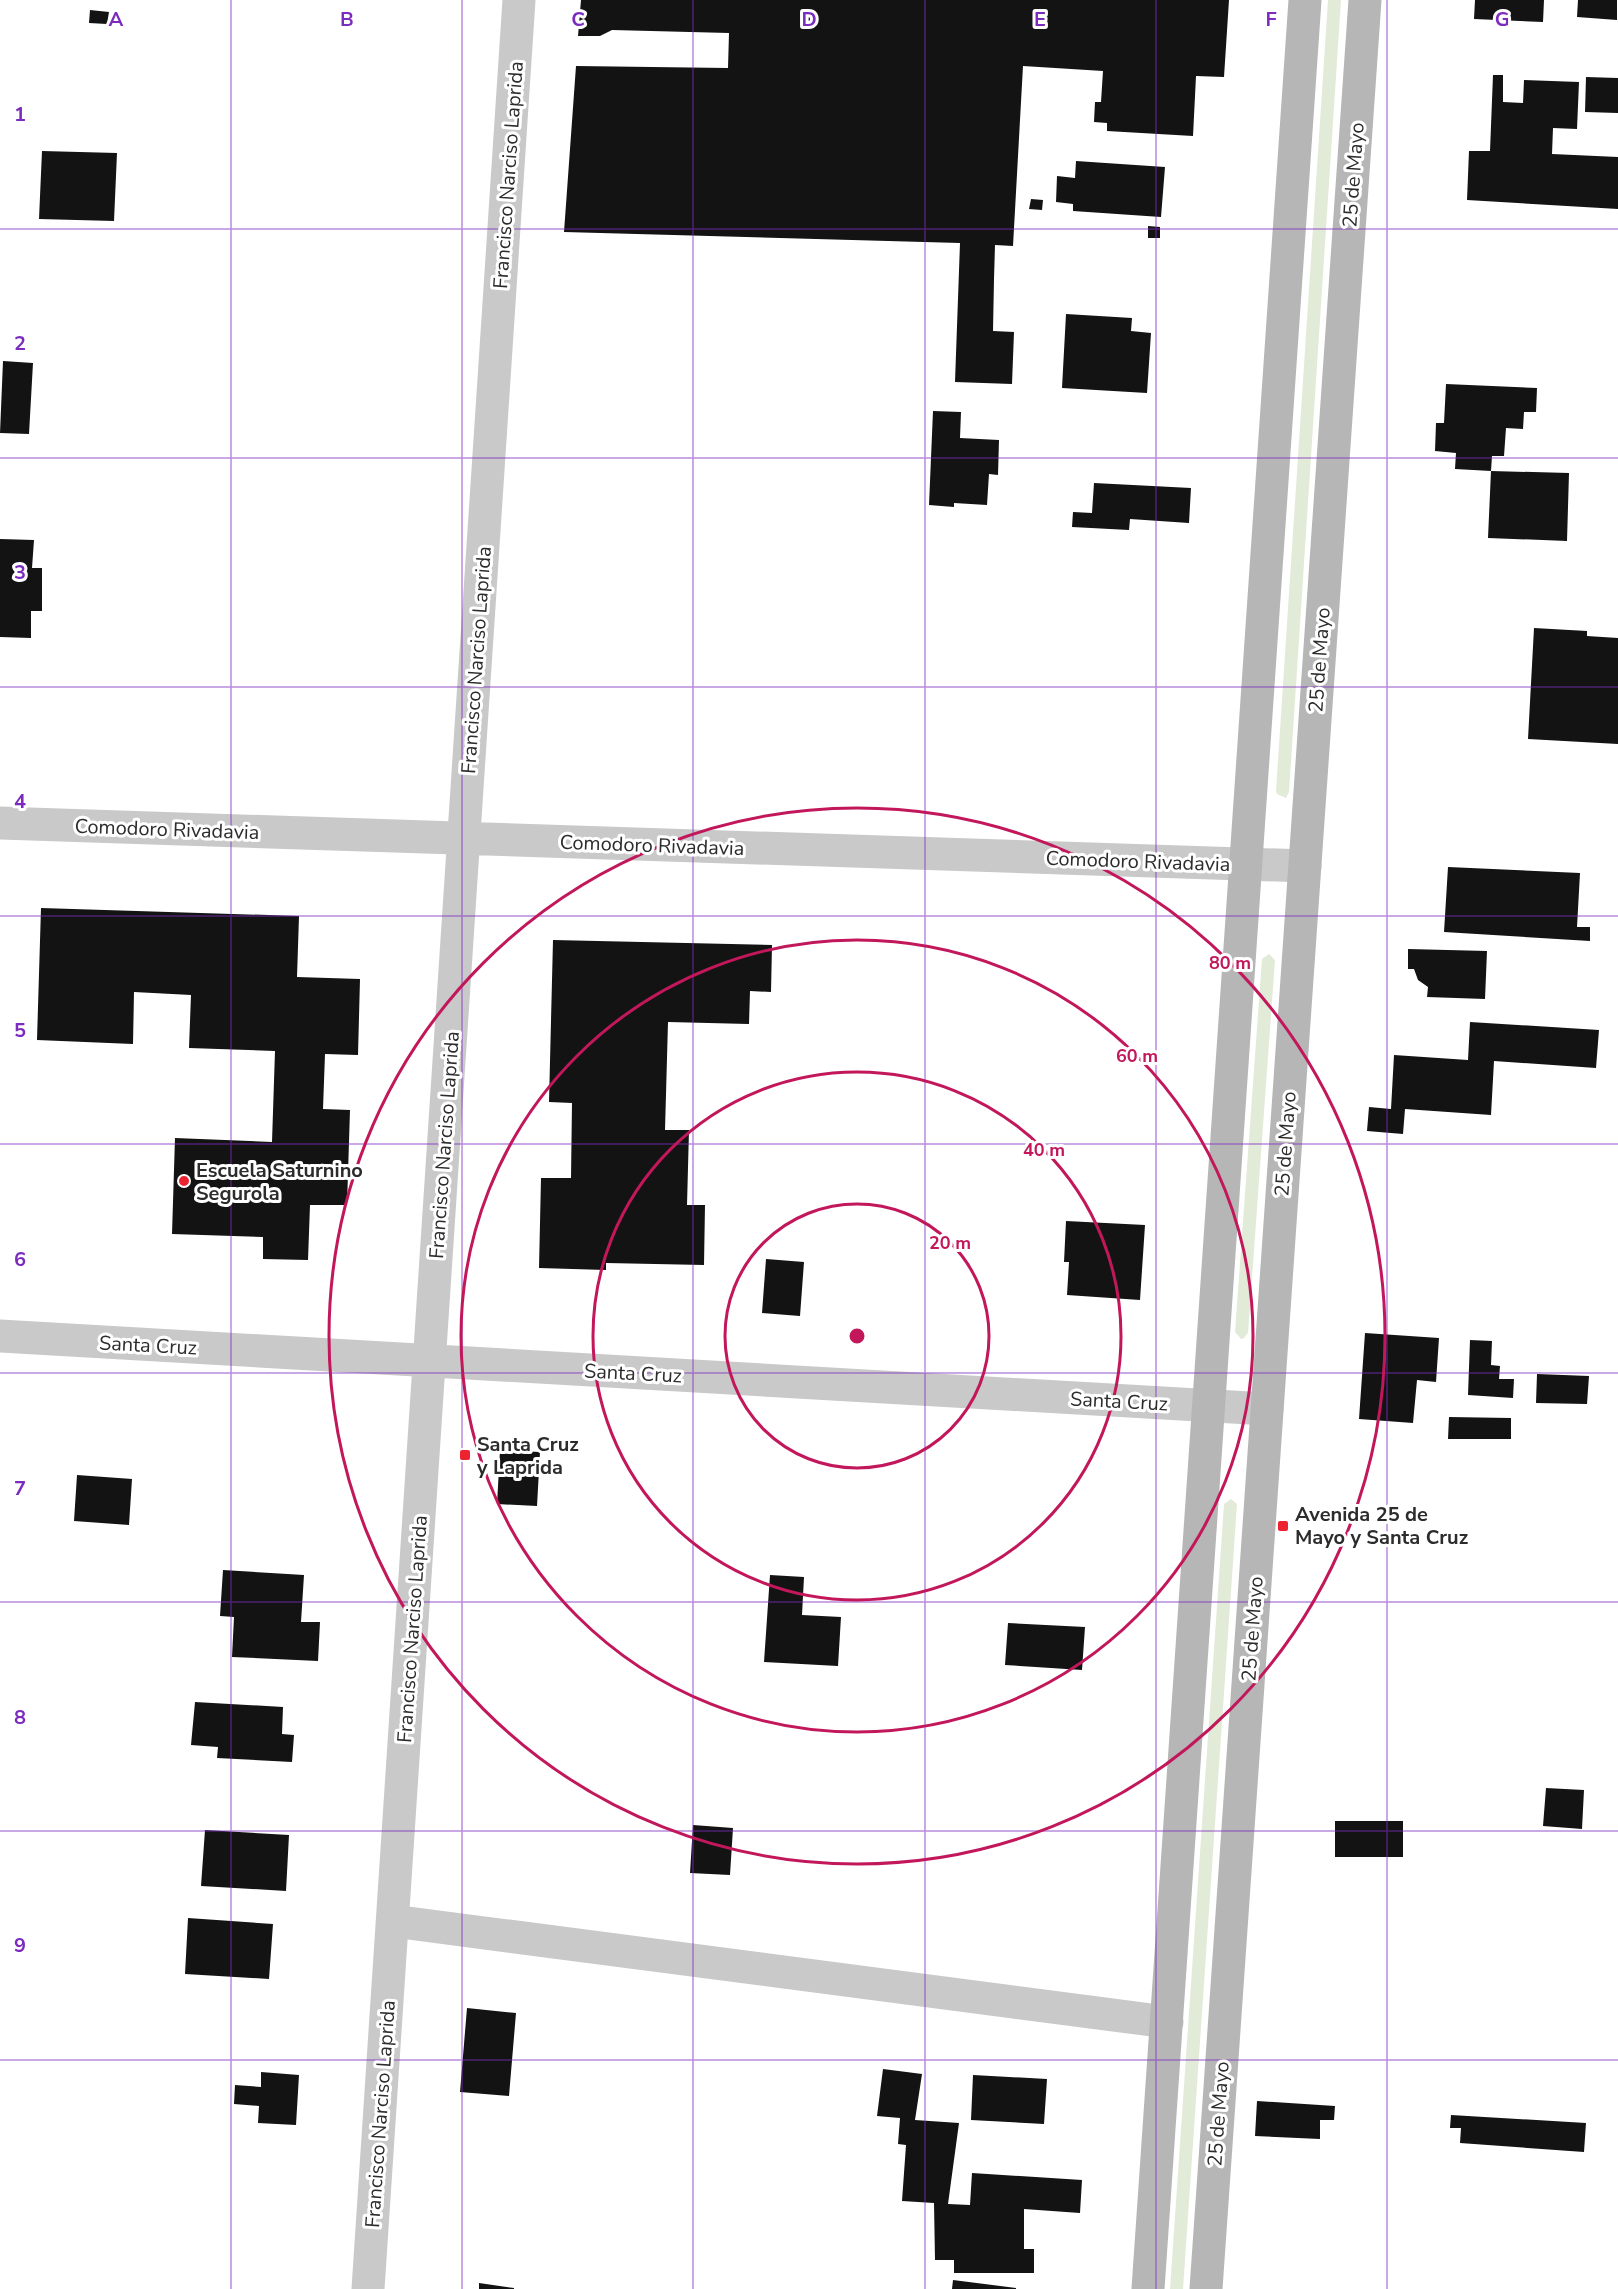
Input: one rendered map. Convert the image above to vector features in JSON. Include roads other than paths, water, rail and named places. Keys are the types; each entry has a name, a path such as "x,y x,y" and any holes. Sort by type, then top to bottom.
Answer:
{"street":[{"name":"Francisco Narciso Laprida","path":"368,2289 519,0"},
{"path":"1148,2289 1305,0"},
{"name":"25 de Mayo","path":"1206,2289 1365,0"},
{"name":"Comodoro Rivadavia","path":"0,823 1305,866"},
{"name":"Santa Cruz","path":"0,1336 1267,1409"},
{"path":"393,1921 1167,2022"}],"place":[{"name":"Escuela Saturnino Segurola","path":"184,1181"},
{"name":"Santa Cruz y Laprida","path":"465,1455"},
{"name":"Avenida 25 de Mayo y Santa Cruz","path":"1283,1526"}]}
